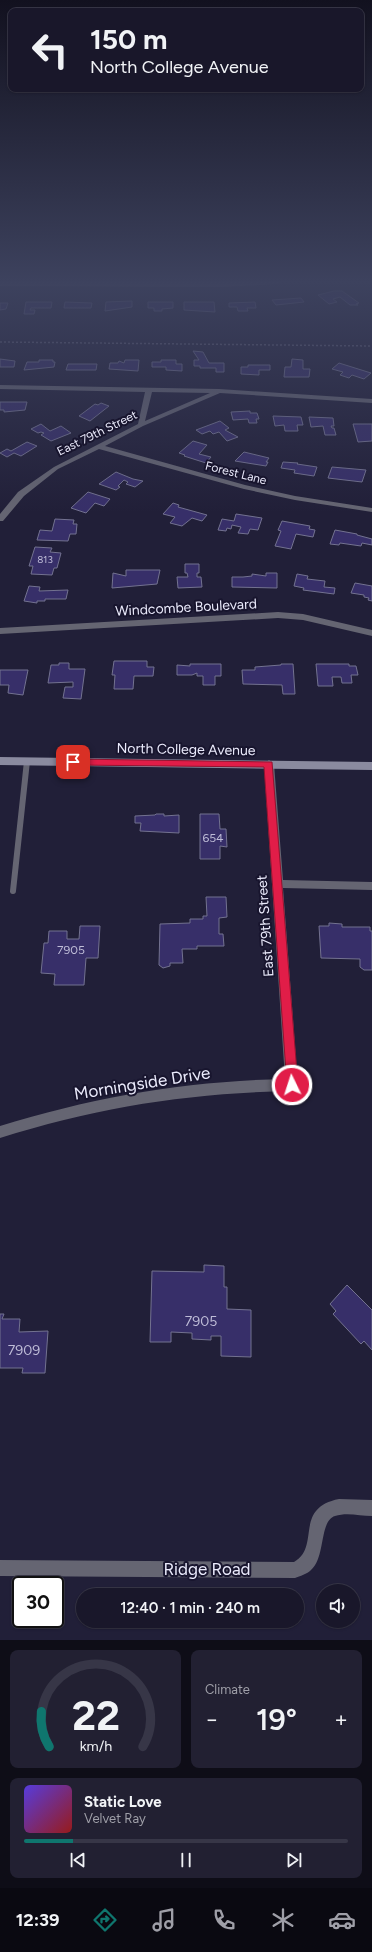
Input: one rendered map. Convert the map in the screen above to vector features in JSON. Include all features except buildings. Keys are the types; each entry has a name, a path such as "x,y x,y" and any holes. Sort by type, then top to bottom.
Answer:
{"main road":[{"name":"North College Avenue","path":"0,761 372,766"}],"street":[{"path":"0,387 219,391 372,401"},
{"path":"141,425 149,389"},
{"name":"East 79th Street","path":"0,519 21,494 39,479 61,465 141,425 219,391"},
{"name":"Forest Lane","path":"98,446 250,488 295,498 372,510"},
{"name":"Windcombe Boulevard","path":"0,631 278,615 303,618 372,633"},
{"name":"East 79th Street","path":"269,764 292,1085"},
{"path":"277,884 372,886"},
{"name":"Morningside Drive","path":"0,1132 60,1113 132,1098 205,1088 292,1085"},
{"name":"Ridge Road","path":"0,1568 295,1570 308,1564 314,1554 318,1522 325,1512 334,1508 372,1508"}],"lane":[{"path":"13,891 27,761"}],"route":[{"path":"73,762 269,764 292,1085"}]}
